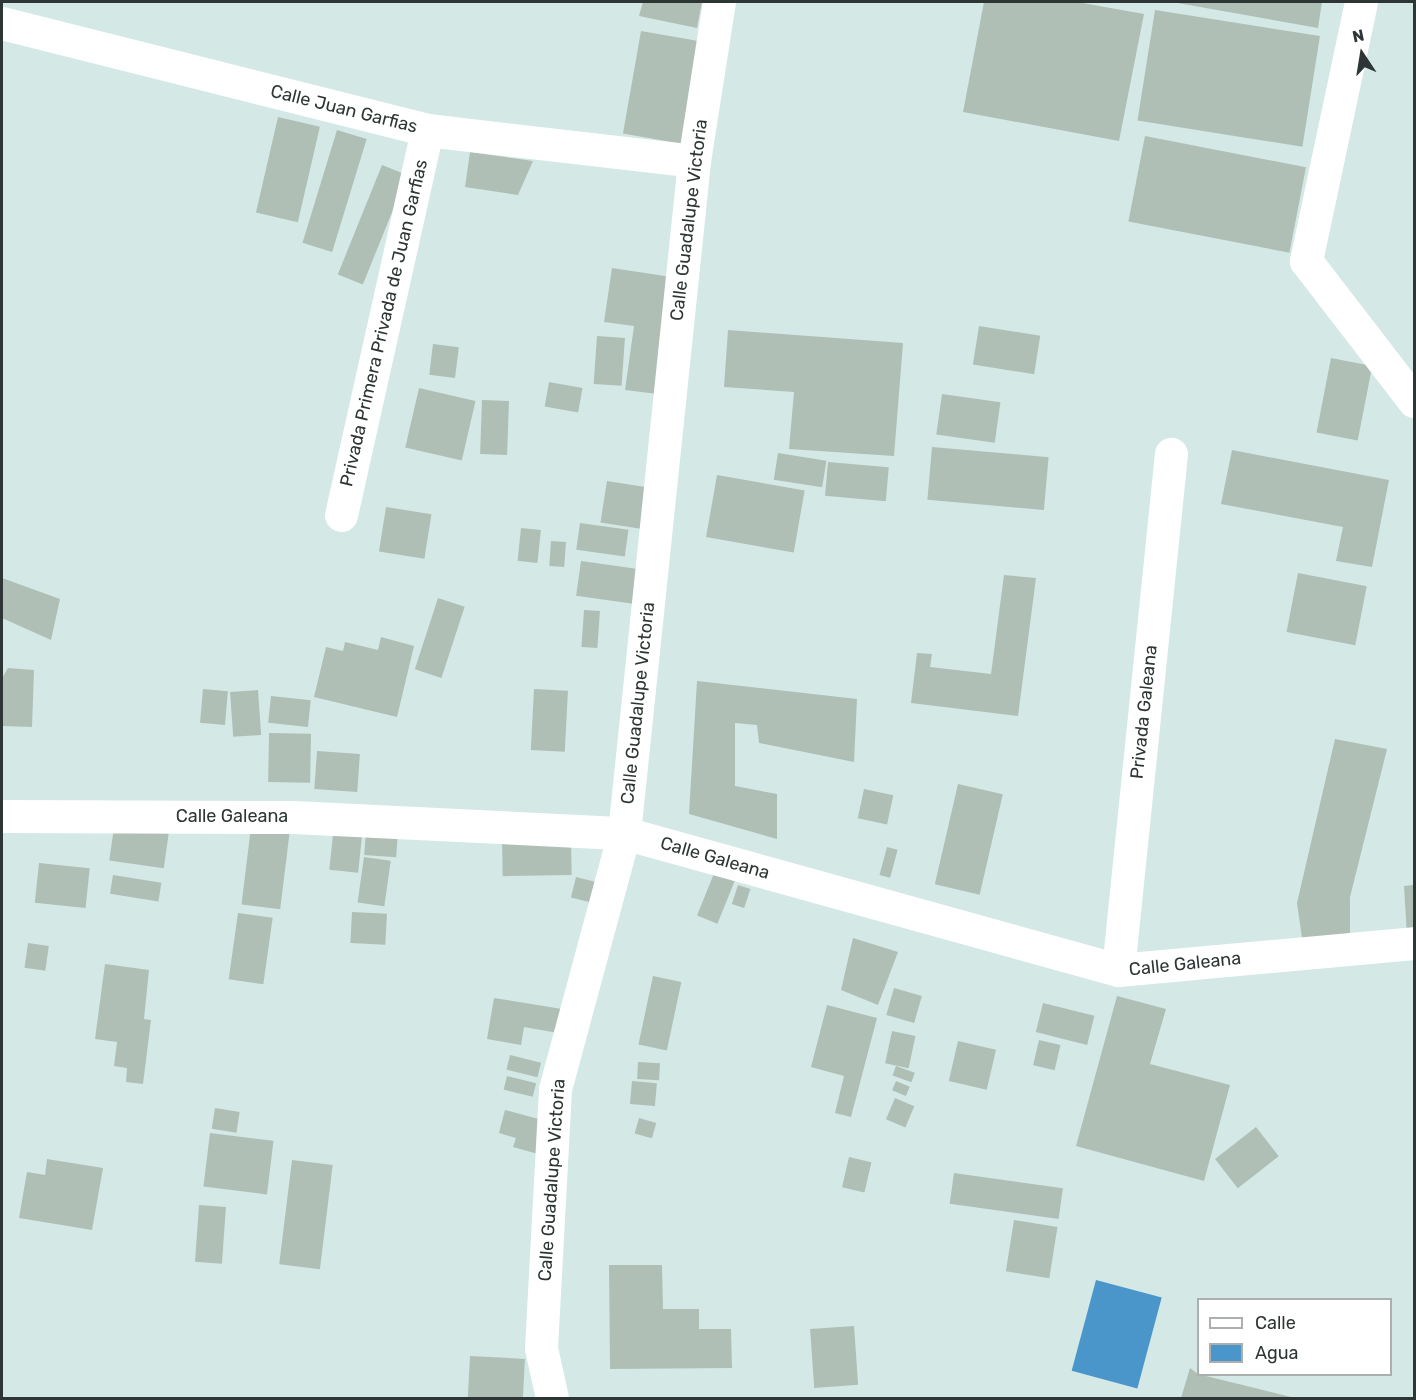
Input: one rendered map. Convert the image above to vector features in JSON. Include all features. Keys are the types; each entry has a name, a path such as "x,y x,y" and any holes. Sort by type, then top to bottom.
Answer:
{"street":[{"name":"Calle Guadalupe Victoria","path":"552,1398 541,1348 555,1089 624,833 694,160 719,2"},
{"path":"1361,2 1306,261 1414,401"},
{"name":"Calle Juan Garfias","path":"7,16 427,130 694,160"},
{"name":"Privada Primera Privada de Juan Garfias","path":"341,515 427,130"},
{"name":"Privada Galeana","path":"1118,970 1171,454"},
{"name":"Calle Galeana","path":"2,816 293,817 624,833 1118,970 1414,943"}],"water":[{"path":"1096,1280 1162,1298 1137,1388 1072,1371"}],"building":[{"path":"643,2 702,2 697,28 639,16"},
{"path":"984,2 1077,2 1144,14 1119,141 963,112"},
{"path":"1172,2 1322,2 1318,28"},
{"path":"1155,10 1320,36 1302,147 1137,121"},
{"path":"641,31 701,42 683,144 623,133"},
{"path":"278,117 320,127 298,222 256,212"},
{"path":"337,130 367,139 332,252 303,243"},
{"path":"1145,136 1306,167 1289,253 1128,221"},
{"path":"470,152 533,161 518,195 465,187"},
{"path":"382,165 407,175 363,285 338,274"},
{"path":"612,268 678,278 666,395 625,390 634,326 604,322"},
{"path":"979,326 1040,336 1034,374 973,365"},
{"path":"728,330 903,343 894,456 789,449 794,392 724,387"},
{"path":"597,336 625,338 622,386 594,384"},
{"path":"433,344 459,347 455,378 429,375"},
{"path":"1331,358 1372,366 1358,441 1316,433"},
{"path":"549,382 582,388 578,413 545,407"},
{"path":"419,388 476,401 462,460 405,447"},
{"path":"942,394 1000,402 995,443 936,435"},
{"path":"482,400 509,401 507,455 480,454"},
{"path":"932,447 1049,457 1044,510 927,500"},
{"path":"1232,450 1389,480 1372,567 1336,561 1343,527 1221,504"},
{"path":"778,453 826,461 822,487 774,480"},
{"path":"828,462 889,467 886,501 825,496"},
{"path":"717,475 805,490 794,552 706,537"},
{"path":"607,481 653,488 647,530 600,522"},
{"path":"386,507 431,514 424,559 379,551"},
{"path":"580,523 629,530 625,557 576,550"},
{"path":"521,528 541,530 537,563 518,561"},
{"path":"551,541 566,542 564,567 549,566"},
{"path":"581,561 643,570 639,604 576,596"},
{"path":"1298,573 1367,586 1355,645 1287,632"},
{"path":"1004,575 1036,578 1018,716 911,703 917,653 932,654 930,667 991,674"},
{"path":"2,578 60,599 51,640 2,618"},
{"path":"438,598 465,607 441,678 415,669"},
{"path":"584,610 600,611 597,648 581,647"},
{"path":"381,637 414,646 397,717 314,697 326,647 343,651 345,642 378,650"},
{"path":"8,668 34,670 32,727 2,726 2,678"},
{"path":"697,681 857,699 854,762 759,743 757,725 735,723 735,786 777,794 777,839 689,814"},
{"path":"203,689 228,691 225,725 200,723"},
{"path":"534,689 568,691 565,752 531,750"},
{"path":"258,690 261,735 233,737 230,692"},
{"path":"271,696 311,700 308,727 268,723"},
{"path":"269,733 311,734 310,783 268,782"},
{"path":"1335,739 1387,749 1350,897 1350,939 1303,945 1297,903"},
{"path":"317,751 360,754 357,792 314,789"},
{"path":"958,784 1003,794 980,895 935,884"},
{"path":"864,789 893,795 887,825 858,818"},
{"path":"115,820 169,828 164,868 109,861"},
{"path":"334,825 363,828 358,873 329,870"},
{"path":"251,827 290,832 280,909 241,904"},
{"path":"366,830 398,832 396,857 364,855"},
{"path":"571,836 572,875 503,876 502,837"},
{"path":"887,847 898,850 890,878 879,875"},
{"path":"364,857 391,861 384,906 358,903"},
{"path":"39,863 90,868 86,908 35,903"},
{"path":"715,871 735,879 717,924 697,916"},
{"path":"113,875 161,883 158,901 110,894"},
{"path":"576,877 600,883 595,903 571,897"},
{"path":"738,885 750,889 744,908 732,904"},
{"path":"1414,885 1414,936 1407,936 1404,886"},
{"path":"352,912 387,914 385,945 350,943"},
{"path":"238,913 273,918 263,984 229,979"},
{"path":"853,938 898,952 878,1005 841,990"},
{"path":"28,943 49,946 45,971 25,968"},
{"path":"105,964 149,970 144,1019 151,1020 143,1084 126,1082 127,1068 114,1066 117,1042 95,1039"},
{"path":"653,976 681,982 667,1050 638,1044"},
{"path":"894,988 922,996 914,1023 886,1015"},
{"path":"1117,996 1166,1009 1150,1064 1230,1085 1204,1181 1076,1146"},
{"path":"494,998 562,1009 558,1033 524,1027 521,1045 487,1039"},
{"path":"1043,1003 1094,1016 1087,1045 1036,1032"},
{"path":"827,1005 877,1018 851,1117 835,1113 844,1076 811,1067"},
{"path":"892,1031 915,1036 909,1068 885,1063"},
{"path":"1039,1040 1060,1045 1055,1070 1033,1065"},
{"path":"958,1041 996,1050 987,1090 949,1081"},
{"path":"510,1055 541,1063 537,1077 506,1070"},
{"path":"638,1062 660,1063 659,1080 637,1079"},
{"path":"896,1066 915,1073 911,1082 893,1075"},
{"path":"507,1076 536,1083 533,1097 504,1090"},
{"path":"632,1081 657,1083 655,1106 630,1104"},
{"path":"896,1081 910,1087 906,1096 892,1090"},
{"path":"895,1098 914,1106 905,1127 886,1119"},
{"path":"215,1108 240,1112 236,1133 212,1129"},
{"path":"505,1110 546,1121 538,1154 513,1147 516,1138 499,1133"},
{"path":"639,1118 656,1123 652,1138 635,1133"},
{"path":"1256,1127 1279,1156 1238,1188 1215,1159"},
{"path":"210,1133 274,1141 267,1194 203,1187"},
{"path":"849,1157 871,1162 864,1192 842,1187"},
{"path":"47,1159 103,1168 92,1230 19,1218 27,1172 45,1175"},
{"path":"292,1160 333,1165 320,1269 279,1264"},
{"path":"954,1173 1063,1188 1059,1219 950,1204"},
{"path":"199,1205 226,1207 222,1264 195,1262"},
{"path":"1014,1220 1057,1227 1049,1278 1006,1271"},
{"path":"609,1265 662,1265 663,1309 699,1309 699,1329 731,1329 732,1368 610,1369"},
{"path":"854,1326 858,1385 814,1388 810,1329"},
{"path":"470,1356 525,1359 523,1398 468,1397"},
{"path":"1190,1368 1197,1373 1197,1376 1206,1376 1295,1398 1181,1398"}]}
